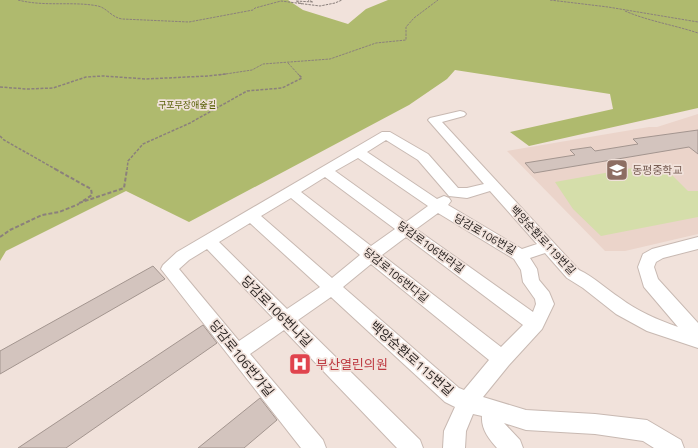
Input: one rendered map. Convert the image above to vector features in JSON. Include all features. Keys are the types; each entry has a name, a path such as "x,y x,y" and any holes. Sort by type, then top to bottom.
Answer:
{"street":[{"name":"백양순환로119번길","path":"460,114 434,120 547,247 573,274 586,280 613,303 628,312 678,335 698,340"},
{"path":"209,242 291,191 386,135 423,157 454,193"},
{"name":"당감로106번길","path":"358,152 438,206 520,254 529,269 532,282 543,297 545,304 536,324 502,359 467,402 455,431 454,448"},
{"name":"당감로106번라길","path":"326,171 536,324"},
{"path":"238,352 331,288 454,193 467,193 494,186"},
{"name":"당감로106번다길","path":"291,191 502,359"},
{"name":"백양순환로115번길","path":"252,216 452,395 467,402 526,420 595,424 647,431 673,448"},
{"name":"당감로106번가길","path":"209,242 183,256 169,269 315,448"},
{"name":"당감로106번나길","path":"209,242 412,448"},
{"path":"698,243 658,253 649,258 646,267 650,282 698,336"},
{"path":"520,254 547,247"},
{"path":"492,410 492,423 498,434 512,448"}],"path":[{"path":"18,0 30,4 100,6 115,18 122,20 189,22 253,10 254,8 267,7 276,2 319,7 334,5 342,0"},
{"path":"303,5 296,1 313,2 308,0"},
{"path":"0,87 27,89 53,88 86,77 153,79 208,76 252,70 262,64 330,59 376,43 406,40 406,27 414,18 438,0"},
{"path":"550,0 698,22"},
{"path":"622,10 636,16 678,26 698,33"},
{"path":"0,237 10,230 42,215 59,212 124,188 128,161 143,144 190,123 247,91 282,88 302,78 288,63"},
{"path":"0,136 4,140 91,189 92,195 79,204"}],"shaded area":[{"path":"698,114 698,234 625,251 605,251 507,151 649,127 657,127"}],"green space":[{"name":"구포무장애숲길","path":"0,0 288,0 303,10 348,24 366,9 388,0 698,0 698,108 529,146 510,132 613,109 610,94 455,70 447,79 409,105 189,222 126,191 6,251 0,261"},
{"path":"660,163 688,191 698,191 698,217 601,236 573,209 555,182"}],"building":[{"path":"698,130 698,154 689,147 534,173 525,163 575,155 570,150 591,147 595,151 638,144 633,139"},
{"path":"153,266 165,279 0,374 0,351"},
{"path":"203,325 217,343 66,448 18,448"},
{"path":"260,398 277,420 244,448 198,448"}],"place":[{"name":"동평중학교","path":"617,170"},
{"name":"부산열린의원","path":"300,364"}]}
